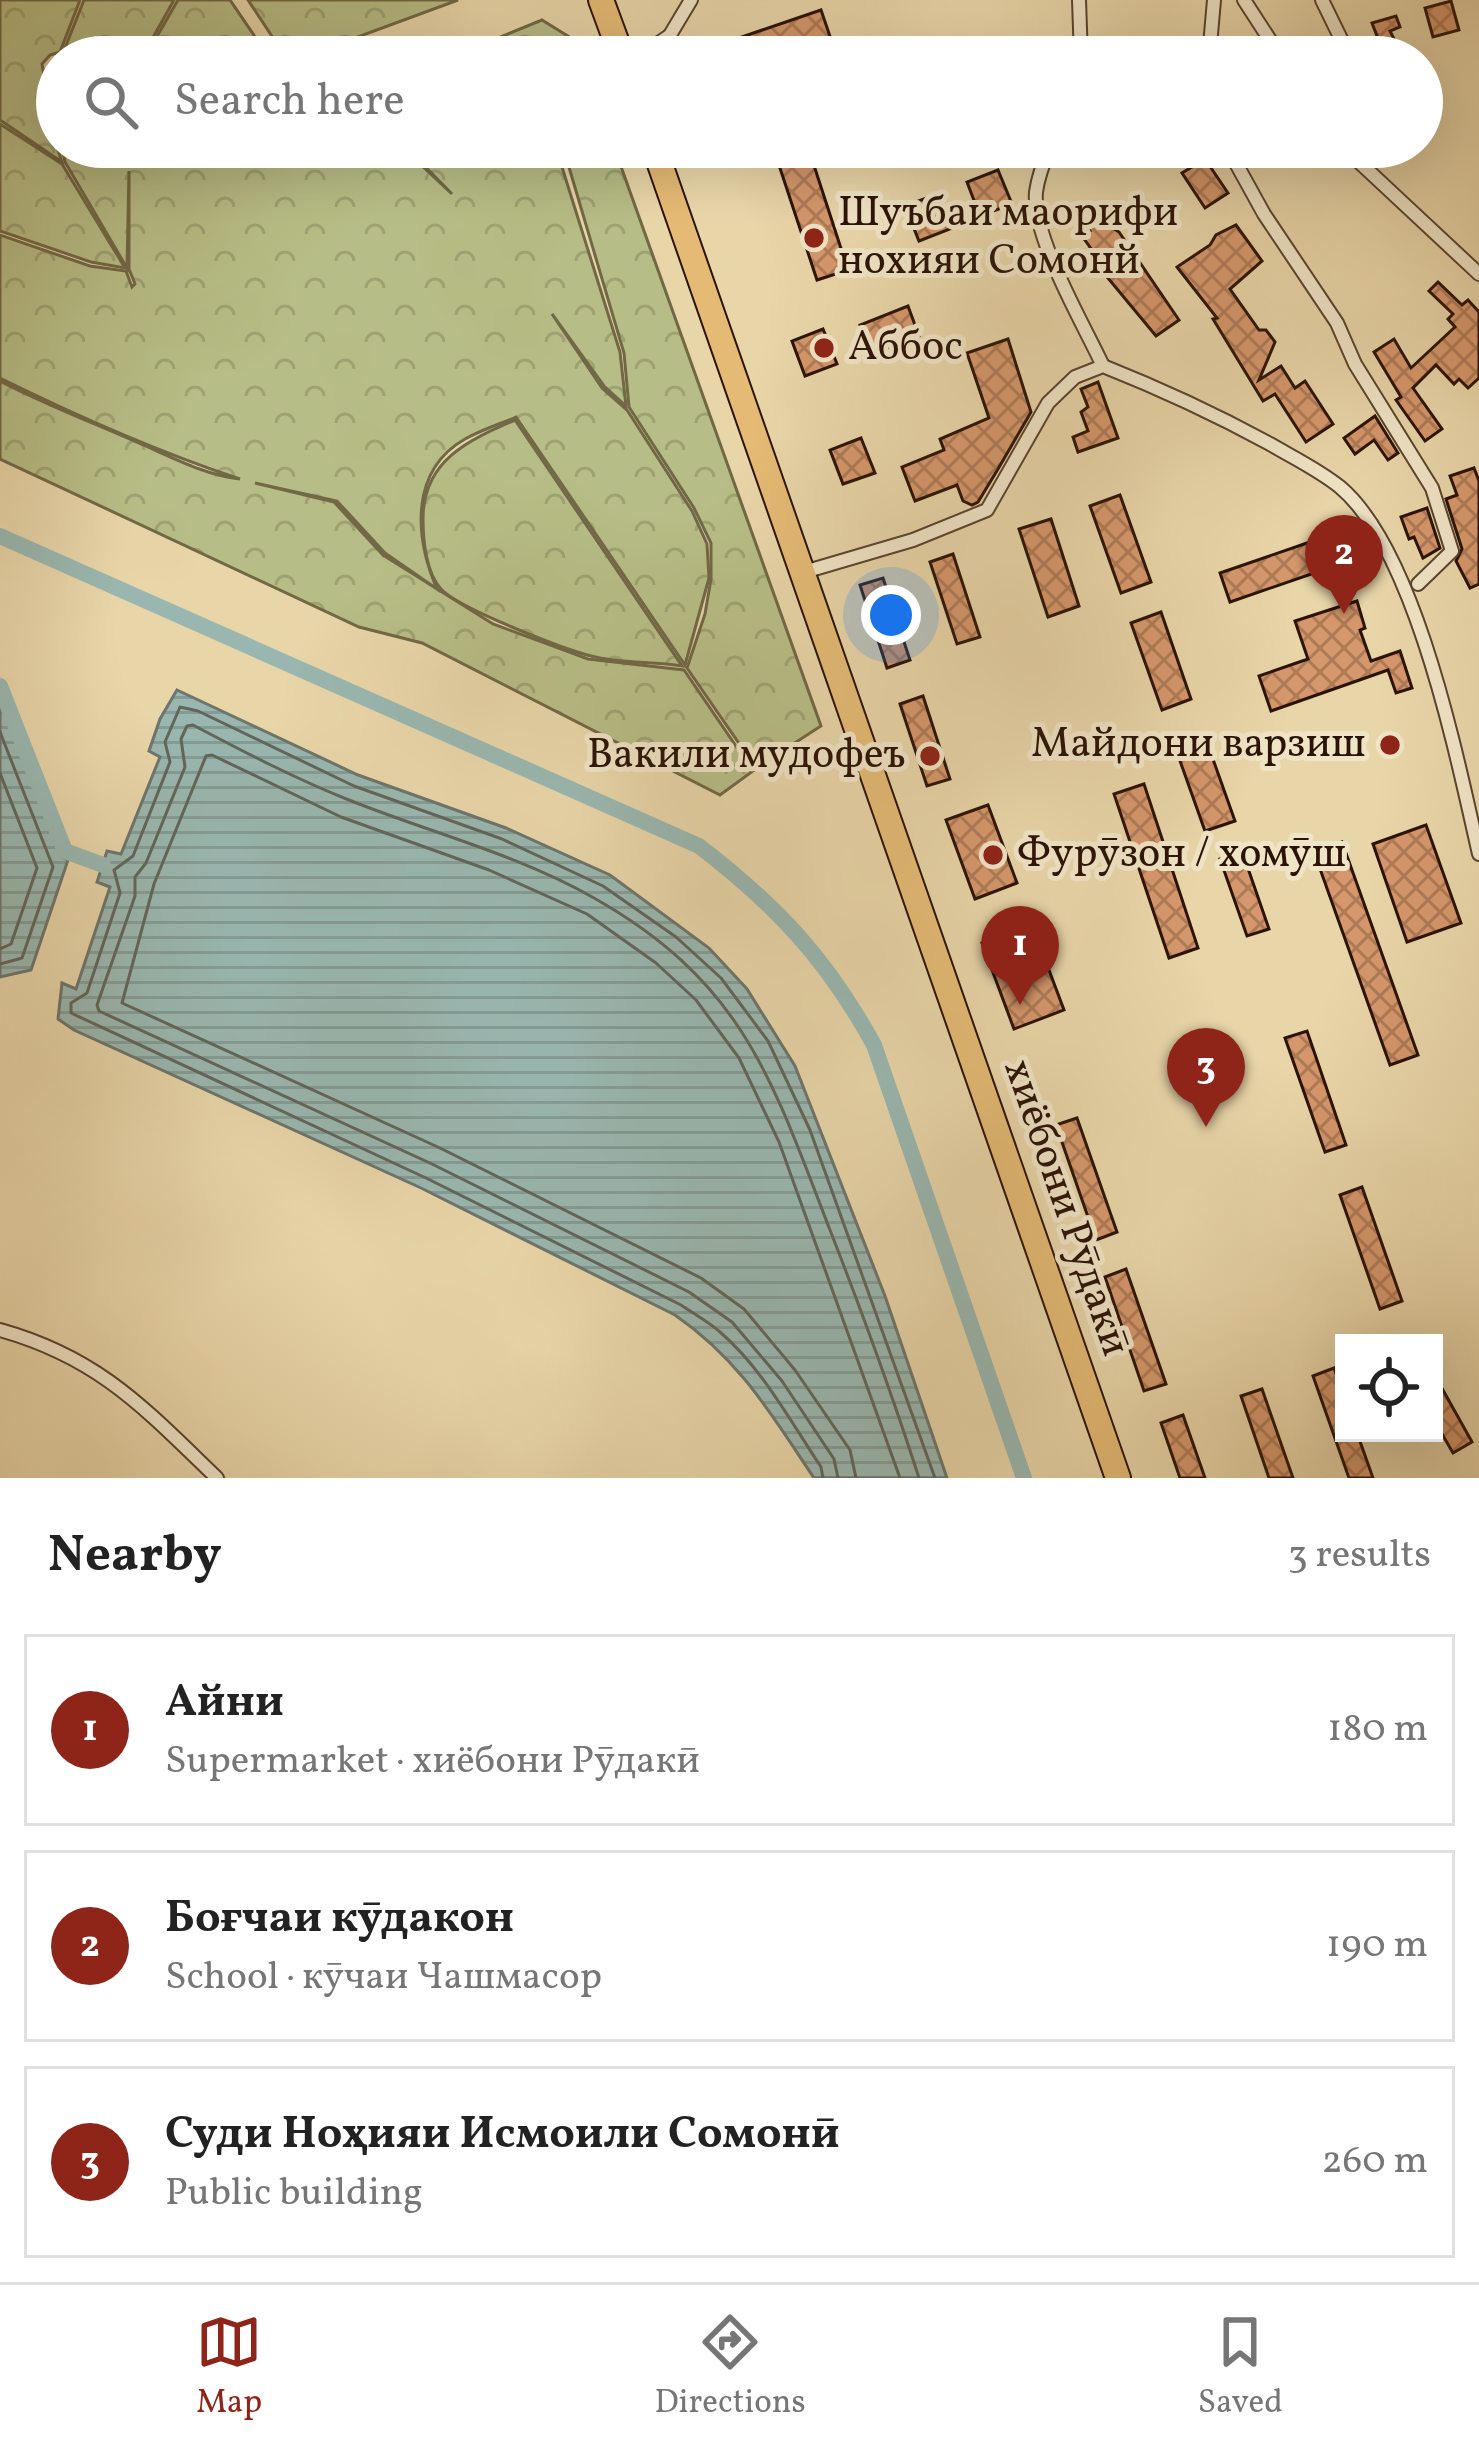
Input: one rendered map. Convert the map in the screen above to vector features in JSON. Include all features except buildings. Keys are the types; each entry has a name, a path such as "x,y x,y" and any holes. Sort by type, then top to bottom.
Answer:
{"highway":[{"path":"601,0 614,36"},
{"name":"хиёбони Рӯдакӣ","path":"661,168 1118,1478"}],"street":[{"path":"670,35 691,0"},
{"path":"1079,0 1080,36"},
{"path":"1211,36 1214,0"},
{"path":"1244,0 1267,36"},
{"path":"1322,0 1340,36"},
{"path":"1043,168 1036,190 1040,225 1103,366"},
{"path":"1239,168 1337,323 1355,364 1432,488 1452,551 1418,584"},
{"path":"1365,168 1479,274"},
{"path":"804,572 913,540 987,510 1048,403 1075,377 1103,366 1193,402 1341,488 1360,508 1401,583 1418,626 1449,724 1479,854"},
{"path":"0,1330 82,1360 107,1376 217,1478"}],"green space":[{"path":"0,0 80,0 66,36 36,36 36,144 0,120"},
{"path":"84,0 174,0 154,36 70,36"},
{"path":"178,0 230,0 254,36 157,36"},
{"path":"248,0 458,0 360,36 272,36"},
{"path":"542,20 568,36 503,36"},
{"path":"0,124 36,147 36,168 64,168 125,268 91,262 0,231"},
{"path":"69,168 424,168 452,194 427,168 562,168 620,352 626,406 604,386 552,314 602,388 627,410 692,511 707,544 709,578 685,665 516,417 465,439 434,469 426,487 421,528 430,569 437,589 493,624 588,659 684,670 753,771 720,795 422,643 359,627 0,459 0,381 189,465 240,479 119,433 0,378 0,235 90,266 126,271 132,287 129,171 127,268","holes":["255,483 337,501 385,553 435,588 383,555 334,502"]},
{"path":"569,168 622,168 821,726 756,768 687,668 705,614 711,543 629,407 624,353"},
{"path":"515,420 682,666 577,652 468,606 436,582 426,556 423,527 431,481 452,455"}],"water":[{"path":"177,690 358,775 506,828 610,875 709,948 747,989 795,1066 885,1296 947,1478 814,1478 736,1369 675,1315 421,1188 58,1019 62,983 76,989 110,887 97,882 107,851 121,854 160,757 149,751"},
{"path":"0,698 61,856 68,860 31,970 0,977"}],"waterway":[{"path":"0,536 699,846 752,890 818,960 874,1045 1024,1478"},
{"path":"0,686 65,851 103,865"}],"place":[{"name":"Шуъбаи маорифи нохияи Сомонй","path":"814,238"},
{"name":"Аббос","path":"824,348"},
{"name":"Боғчаи кӯдакон","path":"1344,614"},
{"name":"Майдони варзиш","path":"1390,745"},
{"name":"Вакили мудофеъ","path":"930,756"},
{"name":"Фурӯзон / хомӯш","path":"993,855"},
{"name":"Айни","path":"1020,1005"},
{"name":"Суди Ноҳияи Исмоили Сомонӣ","path":"1206,1127"}]}
